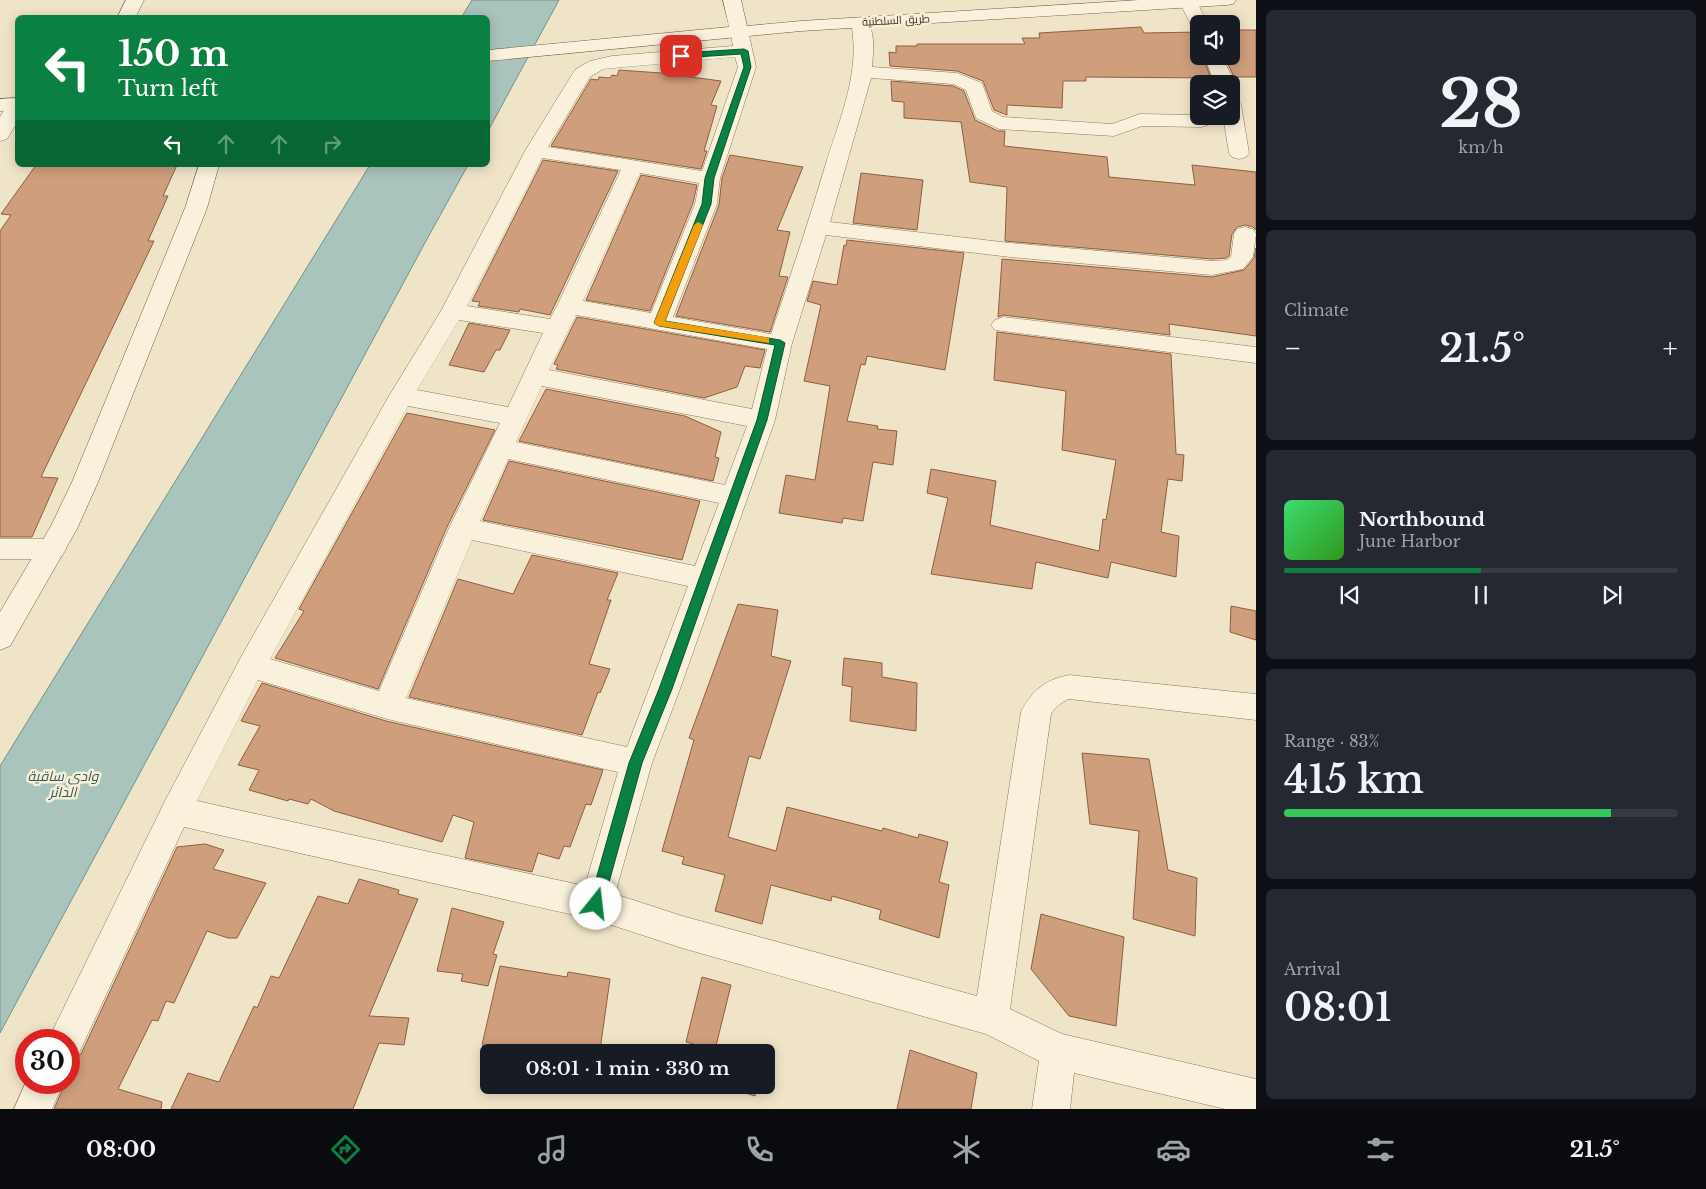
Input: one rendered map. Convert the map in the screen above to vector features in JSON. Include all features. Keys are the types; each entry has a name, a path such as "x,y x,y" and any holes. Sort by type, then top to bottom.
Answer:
{"street":[{"path":"128,15 135,0"},
{"path":"659,323 706,204 710,178 748,67 732,0"},
{"name":"طريق السلطنية","path":"490,56 566,48 741,41 860,23 1092,4 1227,0"},
{"path":"1197,1 1198,15"},
{"path":"596,904 636,763 665,689 762,420 780,343 818,226 863,72 864,41 860,23"},
{"path":"71,1029 176,811 251,666 401,396 453,311 535,151 583,73 597,65 741,41"},
{"path":"863,72 957,79 975,87 983,114 999,123 1114,130 1140,120 1190,121"},
{"path":"0,105 15,104"},
{"path":"0,135 15,108"},
{"path":"1234,125 1239,153"},
{"path":"535,151 710,178"},
{"path":"386,706 464,528 634,165"},
{"path":"0,638 52,550 85,482 196,208 208,167"},
{"path":"818,226 1010,250 1212,268 1231,267 1244,257 1245,234"},
{"path":"569,306 780,343"},
{"path":"453,311 557,328"},
{"path":"1003,325 1256,356"},
{"path":"536,376 762,420"},
{"path":"401,396 516,417"},
{"path":"501,448 735,497"},
{"path":"464,528 705,579"},
{"path":"0,549 52,550"},
{"path":"251,666 386,706 636,763"},
{"path":"991,1018 1036,712 1044,699 1057,690 1069,688 1256,707"},
{"path":"176,811 596,904 682,932 991,1018 1059,1051 1256,1098"},
{"path":"1051,1109 1059,1051"},
{"path":"33,1109 40,1094"}],"water":[{"path":"472,0 559,0 490,127 490,15 463,15"},
{"name":"وادي ساقية الدائر","path":"369,167 467,167 0,1033 0,766"}],"building":[{"path":"1141,27 1144,33 1190,32 1190,65 1206,65 1210,75 1190,75 1190,78 1086,77 1086,81 1063,81 1062,108 1007,105 1007,115 994,110 983,81 957,71 890,66 889,52 896,53 896,46 917,46 917,44 1025,44 1022,38 1040,38 1039,33"},
{"path":"1240,30 1256,30 1256,77 1233,75 1228,65 1240,65"},
{"path":"619,70 661,73 721,81 711,105 717,106 704,151 707,151 701,169 551,146 591,79 598,80 599,77 610,78 612,75 617,76"},
{"path":"891,81 953,86 964,91 975,120 998,131 1005,131 1004,146 1107,157 1109,177 1195,185 1192,165 1256,172 1256,230 1245,225 1237,227 1232,234 1229,256 1212,259 1005,241 1007,187 970,182 961,122 904,118 904,102 892,101"},
{"path":"730,155 803,167 777,230 790,232 779,276 788,277 770,332 676,316 719,205 722,178"},
{"path":"543,160 618,171 550,315 520,309 519,312 478,306 480,302 472,301"},
{"path":"35,167 176,167 163,196 168,196 148,241 154,241 41,477 58,478 32,537 0,537 0,231 11,215 1,214"},
{"path":"861,173 923,180 917,230 853,223"},
{"path":"641,175 697,185 693,203 650,311 586,300"},
{"path":"847,240 964,253 945,370 867,356 865,365 861,364 847,421 878,426 877,429 897,431 893,465 873,462 863,521 843,518 842,523 779,513 786,475 815,480 830,386 804,381 821,305 807,301 813,281 837,285 844,245 846,246"},
{"path":"1256,248 1256,336 1169,324 1170,335 1003,315 998,317 1002,259 1212,277 1244,270 1254,258"},
{"path":"577,317 765,350 760,368 745,366 737,387 704,398 556,369 558,365 554,364"},
{"path":"469,323 510,330 500,350 496,350 484,372 449,365"},
{"path":"997,332 1171,354 1176,454 1184,455 1182,481 1168,479 1161,532 1179,536 1176,577 1111,562 1108,578 1036,562 1032,589 931,574 948,498 927,493 931,469 996,481 990,525 1099,551 1103,519 1106,520 1116,460 1062,450 1066,391 994,380"},
{"path":"546,389 685,416 721,432 715,457 719,458 713,481 519,441"},
{"path":"407,413 495,430 447,527 378,689 275,658 304,611 299,609"},
{"path":"509,461 700,501 682,560 483,520"},
{"path":"532,555 618,573 607,600 611,600 589,664 610,669 600,693 598,692 582,735 409,697 458,579 513,594"},
{"path":"738,604 778,610 771,656 791,661 760,759 749,756 728,837 776,851 787,807 882,831 883,828 918,838 919,834 948,842 939,882 949,885 939,938 879,919 881,910 832,896 831,901 771,885 762,924 715,911 725,875 682,864 684,857 662,851 694,740 689,738"},
{"path":"1231,606 1256,611 1256,640 1230,632"},
{"path":"844,658 882,663 882,677 917,683 916,731 850,721 852,687 842,685"},
{"path":"262,683 386,721 603,770 591,805 586,804 570,847 564,846 559,859 538,853 532,872 465,858 474,822 453,815 442,842 334,811 311,799 308,804 289,799 288,801 249,790 259,770 238,765 260,726 241,721"},
{"path":"1082,753 1149,759 1168,870 1197,878 1195,936 1133,919 1139,831 1090,824"},
{"path":"205,844 224,850 213,869 266,883 237,938 228,938 207,931 174,1003 166,1001 158,1021 152,1020 118,1089 162,1102 161,1109 54,1109 61,1094 80,1094 80,1054 177,847"},
{"path":"359,879 399,890 398,894 418,899 369,1016 409,1018 404,1045 379,1043 353,1109 171,1109 188,1073 219,1082 254,1006 257,1008 271,976 279,978 318,896 348,904"},
{"path":"452,908 504,922 493,954 497,955 488,986 461,981 463,974 437,971"},
{"path":"1041,914 1124,937 1116,1026 1069,1016 1031,969"},
{"path":"500,966 567,977 568,972 610,979 601,1044 482,1044"},
{"path":"702,977 731,985 716,1044 693,1044 686,1042"},
{"path":"910,1050 977,1073 971,1109 897,1109"}],"slow traffic":[{"path":"698,225 659,323 765,340"}],"route":[{"path":"596,904 636,763 665,689 762,420 780,343 659,323 706,204 710,178 748,67 744,51 681,56"}]}
